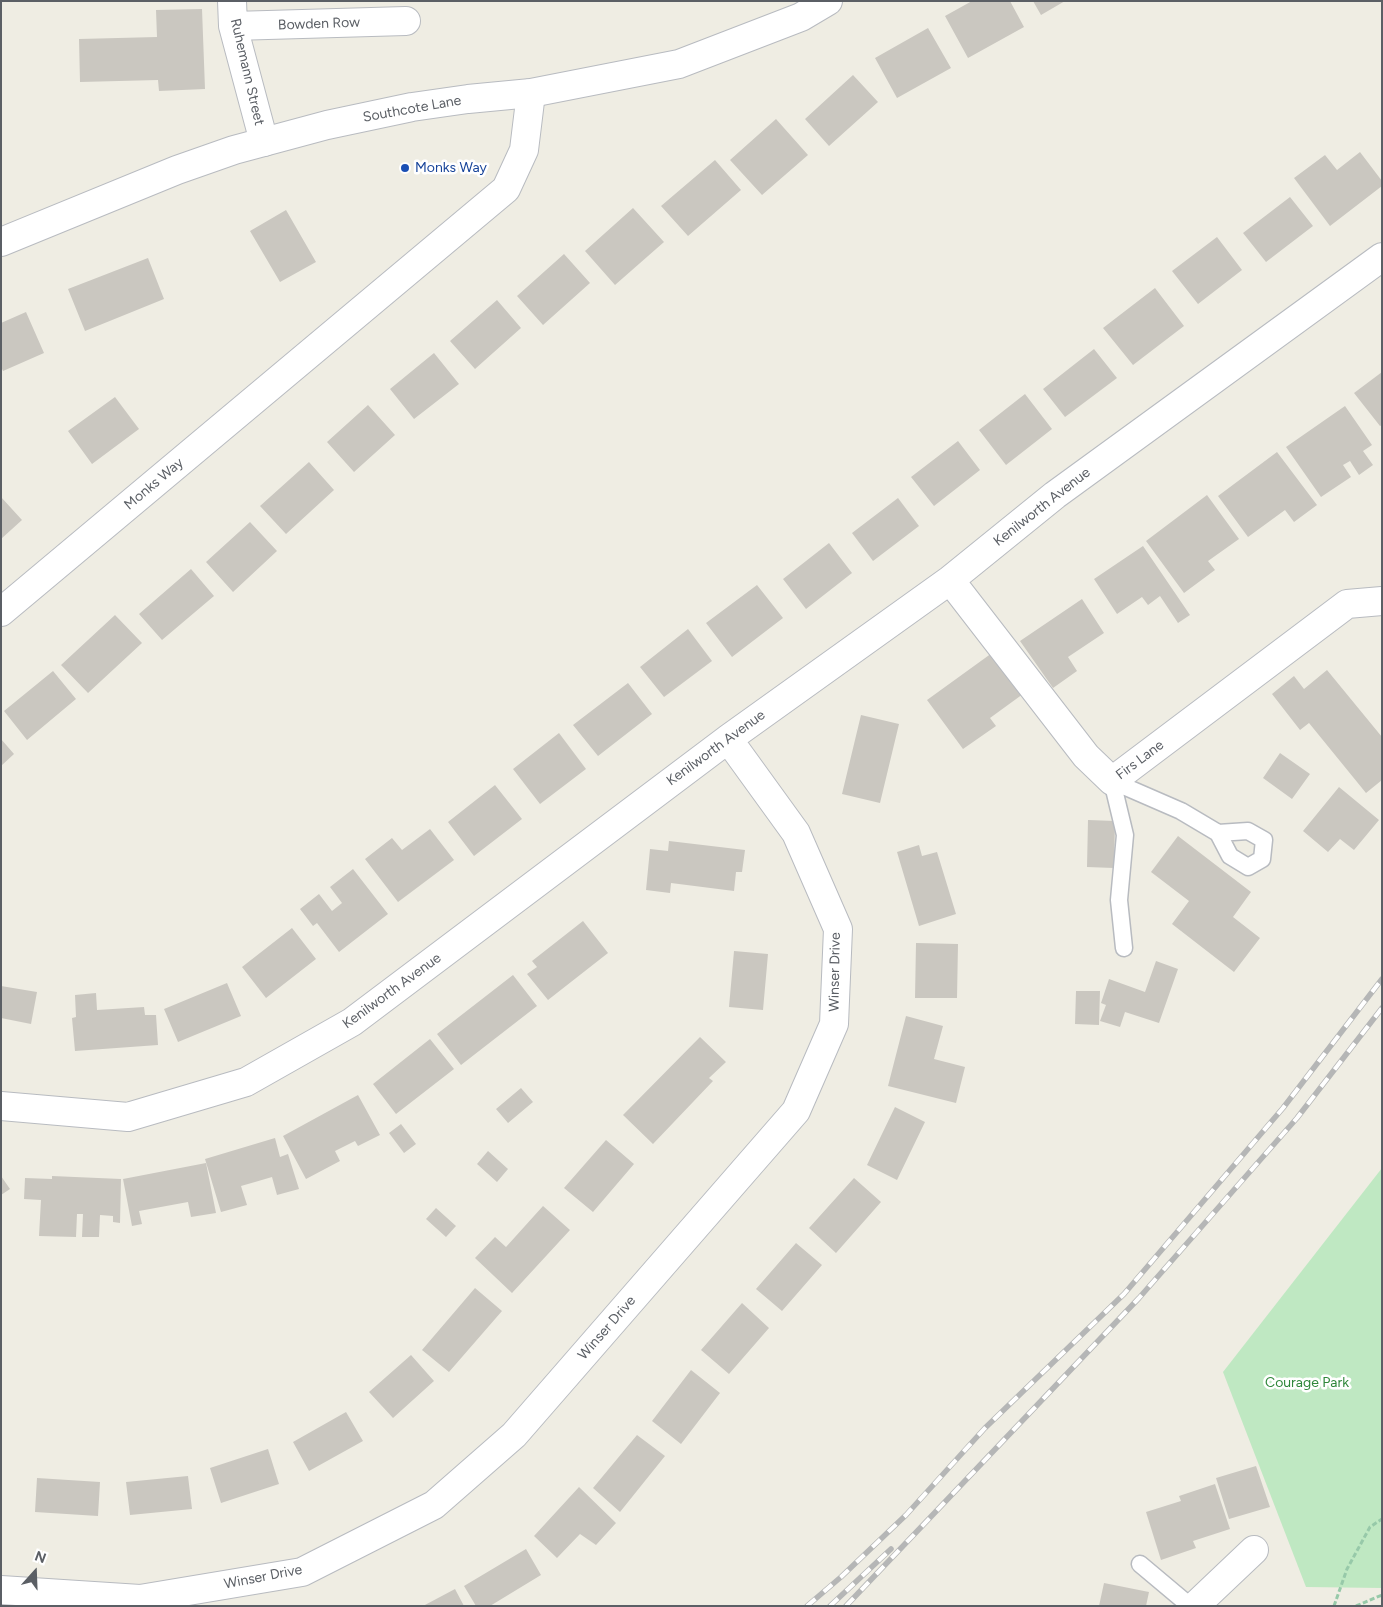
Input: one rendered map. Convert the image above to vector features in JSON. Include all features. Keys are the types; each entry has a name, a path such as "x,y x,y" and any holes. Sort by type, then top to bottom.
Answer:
{"street":[{"name":"Southcote Lane","path":"1,242 176,170 234,150 327,125 412,107 531,93 679,64 801,17 828,1"},
{"name":"Bowden Row","path":"232,14 406,21"},
{"name":"Ruhemann Street","path":"232,14 264,142"},
{"name":"Monks Way","path":"1,612 506,189 524,150 531,93"},
{"name":"Kenilworth Avenue","path":"1,1106 128,1117 246,1082 352,1022 728,739 950,580 1055,495 1382,256"},
{"name":"Firs Lane","path":"950,580 1086,756 1112,781 1348,604 1382,601"},
{"name":"Winser Drive","path":"1,1590 140,1599 302,1572 434,1505 514,1435 796,1111 834,1024 838,929 796,833 728,739"},
{"path":"1195,1606 1254,1550"}],"lane":[{"path":"1112,781 1181,811 1218,833"},
{"path":"1112,781 1125,835 1119,900 1124,948"},
{"path":"1140,1564 1190,1606"}],"path":[{"path":"1334,1606 1346,1569 1370,1527 1382,1519"},
{"path":"1356,1606 1382,1595"}],"green space":[{"name":"Courage Park","path":"1382,1168 1382,1588 1306,1587 1223,1372"}],"building":[{"path":"972,1 1010,1 1024,27 968,58 945,16"},
{"path":"1033,1 1065,1 1041,15"},
{"path":"202,9 205,89 159,91 158,80 80,82 79,39 157,37 156,10"},
{"path":"928,28 951,68 897,98 875,58"},
{"path":"853,75 878,102 829,146 805,119"},
{"path":"776,119 808,155 762,195 730,160"},
{"path":"1360,152 1382,181 1382,186 1330,226 1294,178 1325,155 1337,170"},
{"path":"715,160 741,190 688,236 661,206"},
{"path":"1290,197 1313,226 1266,262 1243,233"},
{"path":"633,208 664,242 615,285 585,251"},
{"path":"286,210 316,262 280,282 250,231"},
{"path":"1217,237 1242,270 1198,304 1172,271"},
{"path":"564,254 590,283 543,325 517,296"},
{"path":"148,258 164,299 85,331 68,289"},
{"path":"1155,288 1184,326 1133,365 1103,328"},
{"path":"497,300 521,328 475,369 450,341"},
{"path":"26,312 44,353 3,371 1,367 1,323"},
{"path":"1094,349 1117,378 1065,417 1043,389"},
{"path":"434,353 459,384 414,419 390,389"},
{"path":"1382,372 1382,425 1380,426 1354,393"},
{"path":"1025,394 1052,429 1006,465 979,430"},
{"path":"115,397 139,429 92,464 68,431"},
{"path":"368,405 395,435 354,472 327,442"},
{"path":"1345,406 1372,445 1363,451 1373,465 1359,475 1350,461 1343,465 1351,477 1321,497 1286,447"},
{"path":"958,441 980,470 934,506 911,477"},
{"path":"1277,452 1317,505 1294,522 1285,510 1248,537 1218,496"},
{"path":"309,462 334,490 286,534 260,506"},
{"path":"1207,495 1239,539 1208,561 1215,570 1184,593 1146,541"},
{"path":"1,497 22,520 1,539"},
{"path":"898,498 919,526 873,561 852,533"},
{"path":"250,522 277,551 233,592 206,562"},
{"path":"829,543 852,573 806,609 783,579"},
{"path":"1143,546 1190,615 1178,623 1160,596 1148,605 1142,597 1117,614 1094,579"},
{"path":"191,569 214,596 162,640 139,614"},
{"path":"757,585 783,618 732,657 706,623"},
{"path":"1082,599 1104,633 1068,657 1077,671 1053,688 1020,641"},
{"path":"115,615 142,643 88,693 61,665"},
{"path":"688,629 712,661 664,697 640,667"},
{"path":"992,653 1023,694 990,718 996,726 963,749 927,700"},
{"path":"1327,670 1382,737 1382,780 1366,793 1309,723 1300,730 1272,694 1294,676 1304,689"},
{"path":"53,671 76,699 27,740 4,711"},
{"path":"628,683 652,714 598,756 573,725"},
{"path":"861,715 899,724 880,803 842,794"},
{"path":"559,733 586,769 540,804 513,769"},
{"path":"1,739 14,754 1,766"},
{"path":"1280,753 1310,774 1292,799 1263,778"},
{"path":"495,785 522,819 474,856 448,822"},
{"path":"1339,787 1379,820 1354,850 1340,839 1328,852 1303,831"},
{"path":"1088,820 1115,821 1114,868 1087,867"},
{"path":"430,829 454,860 398,902 365,859 392,838 402,850"},
{"path":"1178,836 1251,892 1233,917 1260,938 1234,972 1172,924 1189,901 1151,872"},
{"path":"669,841 745,850 742,872 736,872 734,891 671,883 670,893 646,890 650,849 668,851"},
{"path":"919,845 922,856 937,852 956,914 919,926 897,852"},
{"path":"353,869 388,914 339,952 317,923 313,926 300,909 319,894 332,911 342,903 330,887"},
{"path":"583,921 608,953 548,1000 527,974 537,967 532,961"},
{"path":"292,928 316,959 266,998 242,967"},
{"path":"916,943 958,944 957,998 915,998"},
{"path":"734,951 768,954 763,1010 729,1007"},
{"path":"1156,961 1178,969 1159,1023 1125,1012 1120,1027 1100,1021 1106,1005 1101,1003 1109,979 1145,992"},
{"path":"513,975 537,1006 461,1065 437,1034"},
{"path":"227,983 241,1016 178,1042 164,1009"},
{"path":"1,986 37,992 31,1024 1,1018"},
{"path":"1076,991 1100,991 1099,1025 1075,1024"},
{"path":"96,993 97,1010 144,1007 145,1015 156,1015 158,1045 75,1051 72,1018 76,1017 75,995"},
{"path":"906,1016 943,1026 934,1059 965,1067 956,1103 888,1086"},
{"path":"700,1037 726,1062 709,1078 713,1081 653,1144 623,1115"},
{"path":"430,1039 454,1069 396,1114 373,1084"},
{"path":"521,1088 533,1102 508,1123 496,1109"},
{"path":"358,1095 380,1135 358,1146 355,1141 335,1151 340,1161 306,1179 283,1136"},
{"path":"895,1107 925,1122 897,1180 867,1165"},
{"path":"401,1124 416,1144 404,1153 389,1133"},
{"path":"275,1138 280,1157 288,1154 299,1189 277,1195 272,1177 241,1186 247,1205 221,1212 205,1159"},
{"path":"606,1140 634,1164 593,1212 564,1188"},
{"path":"488,1151 508,1169 497,1182 477,1164"},
{"path":"206,1163 216,1213 191,1217 188,1202 139,1211 142,1224 132,1226 123,1179"},
{"path":"1,1176 10,1189 1,1195"},
{"path":"52,1176 121,1179 120,1223 113,1222 113,1216 100,1215 99,1237 82,1237 83,1214 77,1214 76,1237 39,1236 41,1200 24,1199 25,1178 52,1179"},
{"path":"854,1178 881,1202 836,1253 809,1228"},
{"path":"543,1206 570,1230 512,1293 475,1258 495,1237 506,1247"},
{"path":"436,1208 456,1226 446,1237 426,1219"},
{"path":"796,1243 822,1265 782,1311 756,1289"},
{"path":"475,1288 502,1311 449,1372 422,1350"},
{"path":"742,1303 769,1328 729,1374 701,1350"},
{"path":"411,1355 434,1381 393,1418 369,1392"},
{"path":"691,1370 720,1393 681,1444 652,1421"},
{"path":"346,1412 363,1441 309,1471 293,1442"},
{"path":"637,1435 665,1456 620,1512 593,1488"},
{"path":"268,1449 279,1484 221,1503 210,1468"},
{"path":"1256,1466 1270,1507 1229,1519 1216,1478"},
{"path":"188,1476 192,1509 130,1515 126,1482"},
{"path":"37,1478 100,1482 98,1516 35,1512"},
{"path":"1215,1484 1230,1529 1193,1541 1196,1548 1161,1560 1146,1512 1181,1501 1179,1496"},
{"path":"579,1487 616,1523 596,1545 580,1534 557,1558 534,1536"},
{"path":"526,1549 541,1575 490,1606 476,1606 464,1586"},
{"path":"1104,1583 1149,1592 1146,1606 1099,1606"},
{"path":"455,1589 464,1606 423,1606"}],"railway":[{"path":"807,1606 841,1577 906,1515 985,1428 1124,1294 1283,1108 1382,979"},
{"path":"846,1606 1139,1298 1297,1118 1382,1008"},
{"path":"830,1606 891,1549"}],"place":[{"name":"Monks Way","path":"405,168"}]}
